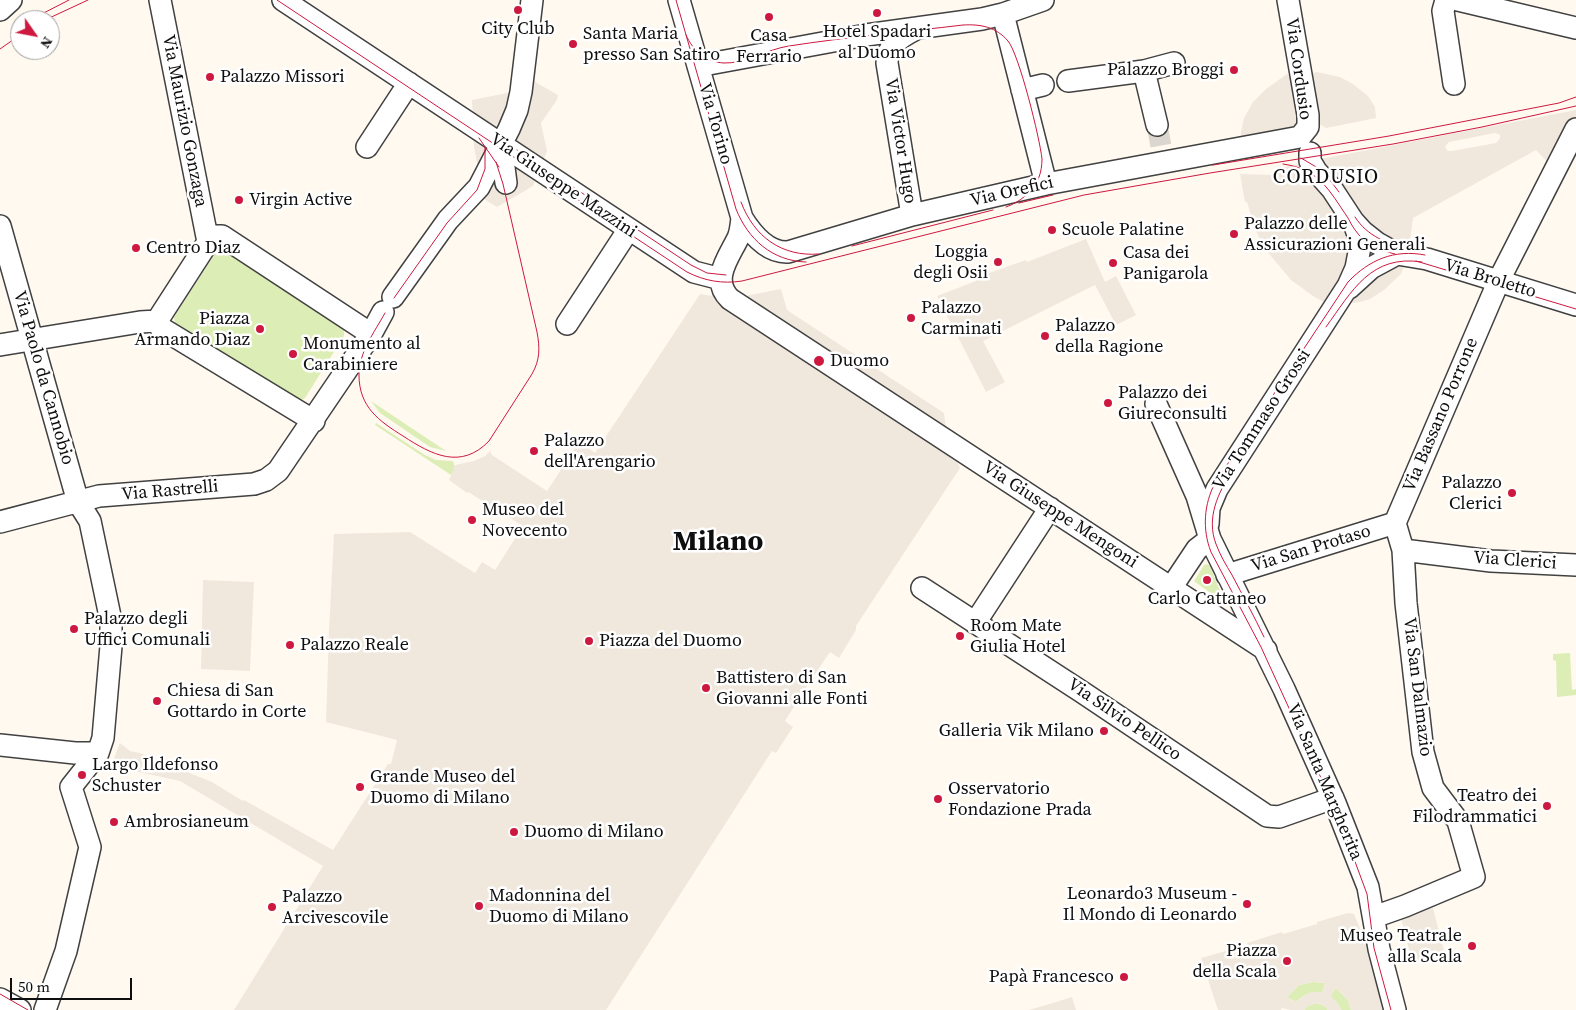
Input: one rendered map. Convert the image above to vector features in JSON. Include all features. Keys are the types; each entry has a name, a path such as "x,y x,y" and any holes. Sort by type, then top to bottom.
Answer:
{"street":[{"path":"0,10 11,0"},
{"name":"Via Maurizio Gonzaga","path":"160,0 208,242"},
{"name":"Via Giuseppe Mazzini","path":"283,0 694,272 721,279"},
{"path":"158,321 161,328 314,421 388,305 448,220 480,187 517,110 521,92 532,0"},
{"name":"Via Torino","path":"679,0 742,218 763,243 776,251 788,252"},
{"path":"698,66 848,38 982,19 1043,0"},
{"name":"Via Cordusio","path":"1288,0 1308,115 1305,145"},
{"path":"1446,0 1443,11 1454,84"},
{"path":"1458,0 1576,28"},
{"path":"1003,14 1046,184"},
{"name":"Via Victor Hugo","path":"912,215 887,63 887,53 895,42 908,33 923,27"},
{"path":"1068,81 1144,71 1174,63"},
{"path":"1144,71 1157,124"},
{"path":"368,147 410,84"},
{"path":"1022,90 1043,85"},
{"name":"Via Bassano Porrone","path":"1395,523 1498,281 1576,129"},
{"path":"501,144 506,183"},
{"path":"1305,145 1316,172 1332,189 1353,221 1359,237 1358,260 1348,286 1335,306"},
{"name":"Via Orefici","path":"788,252 912,215 1046,184 1163,154 1305,145"},
{"path":"721,279 725,260 740,233 742,218"},
{"name":"Via Broletto","path":"1353,221 1373,241 1400,255 1427,259 1576,305"},
{"name":"Via Paolo da Cannobio","path":"0,226 78,502 90,521 111,621 111,646 103,738 98,753"},
{"path":"567,324 629,229"},
{"path":"158,321 208,242 217,236 222,236 371,334"},
{"path":"1335,306 1360,277 1371,268 1400,255"},
{"name":"Via Giuseppe Mengoni","path":"721,279 724,292 730,299 1266,650"},
{"name":"Via Tommaso Grossi","path":"1210,539 1208,514 1216,489 1335,306"},
{"path":"0,345 140,322 158,321"},
{"path":"1156,404 1197,496 1210,539 1197,549 1171,588"},
{"name":"Via Rastrelli","path":"0,522 99,496 254,484 266,480 278,471 314,421"},
{"path":"975,623 1050,508"},
{"path":"1395,523 1402,550"},
{"name":"Via San Protaso","path":"1227,575 1395,523"},
{"name":"Via Santa Margherita","path":"1210,539 1266,650 1333,798 1368,887 1374,917"},
{"name":"Via Clerici","path":"1402,550 1491,561 1576,565"},
{"name":"Via San Dalmazio","path":"1374,917 1474,877 1458,821 1433,788 1423,752 1402,550"},
{"name":"Via Silvio Pellico","path":"922,588 1266,816 1279,817 1333,798"},
{"path":"0,745 74,753 98,753"},
{"path":"45,1010 66,951 90,847 70,787 98,753"},
{"path":"1374,917 1378,949 1395,1010"},
{"path":"0,999 20,1010"}],"green space":[{"path":"225,247 344,329 344,336 305,398 300,401 239,367 175,324 174,317 218,249"},
{"path":"371,401 446,451 430,447 380,413"},
{"path":"376,423 425,455 436,460 453,461 455,468 451,475 375,425"},
{"path":"1204,565 1210,566 1220,591 1217,594 1213,595 1194,581"},
{"path":"1570,653 1572,690 1576,689 1576,695 1557,697 1556,661 1553,660 1553,654"},
{"path":"1313,982 1325,983 1322,993 1308,994 1296,1002 1287,997 1299,985"},
{"path":"1336,988 1348,1000 1351,1010 1341,1010 1330,996"},
{"path":"1316,1003 1325,1006 1328,1010 1304,1010 1308,1006"}],"shaded area":[{"path":"1317,72 1340,77 1353,84 1368,96 1375,107 1376,118 1326,128 1319,124 1311,73"},
{"path":"1287,74 1290,76 1300,128 1241,142 1244,118 1253,102 1266,89"},
{"path":"532,78 558,95 557,100 541,123 547,151 533,186 497,207 484,199 474,147 472,100 512,92"},
{"path":"1576,110 1576,129 1555,170 1536,150 1413,218 1408,256 1401,274 1384,290 1370,299 1360,302 1331,306 1291,280 1265,249 1252,223 1247,202 1245,202 1240,174 1277,175 1285,167","holes":["1495,133 1500,135 1496,143 1452,151 1448,151 1445,147 1449,142"]},
{"path":"1086,239 1105,282 1116,276 1136,315 1116,325 1095,285 983,341 1005,382 986,392 937,296 976,281 975,278 1026,260 1027,262"},
{"name":"Piazza del Duomo","path":"781,289 787,310 944,413 948,443 960,468 856,626 856,630 839,658 830,652 805,689 785,721 793,727 776,753 772,751 606,1010 234,1010 323,866 180,781 111,766 120,743 130,751 140,753 212,782 333,850 388,764 391,764 397,740 326,722 334,534 410,532 475,573 482,562 495,570 523,526 467,493 449,480 455,465 474,461 485,456 490,451 492,455 547,491 579,442 595,453 700,294 730,299"},
{"path":"203,580 254,582 250,671 201,669"},
{"path":"1432,904 1445,955 1413,964 1400,915"},
{"name":"Piazza della Scala","path":"1348,913 1354,914 1364,938 1384,1010 1351,1010 1348,1000 1336,988 1331,996 1341,1010 1328,1010 1325,1006 1316,1003 1304,1010 1282,1008 1281,1010 1218,1010 1201,958 1247,945 1247,943 1282,932 1283,934 1317,924 1317,922","holes":["1313,982 1325,983 1322,992 1311,992 1296,1002 1287,997 1299,985"]},
{"path":"1072,997 1076,1010 1028,1010 1043,1006"}],"tunnel":[{"path":"1157,125 1161,146"}],"tram line":[{"path":"50,10 69,0"},
{"path":"60,13 88,0"},
{"path":"277,0 687,272 700,278 721,282 742,281 1084,195 1393,144 1576,106"},
{"path":"676,0 736,209 741,220 754,239 772,253 782,258 806,262"},
{"path":"686,35 692,46 701,55 717,62 732,63 789,46 833,40 963,25 988,27 998,32 1008,41 1018,62 1033,116 1042,159 1040,175 1030,192 1006,207"},
{"path":"0,49 10,42"},
{"path":"1213,165 1389,136 1559,103 1576,97"},
{"path":"479,138 499,167"},
{"path":"394,298 447,223 477,190 485,169 485,147"},
{"path":"517,150 691,265 707,273 726,275"},
{"path":"1301,158 1323,171 1339,192"},
{"path":"385,313 364,351 360,367 359,375 362,396 372,412 386,425 414,443 436,454 446,457 457,457 468,455 478,450 489,441 532,374 539,354 537,332 503,184 496,162"},
{"path":"1283,164 1306,171 1322,182 1361,238 1375,247 1395,254"},
{"path":"1019,203 1053,195"},
{"path":"741,202 753,225 771,242 793,252 819,254"},
{"path":"852,246 993,210"},
{"path":"1355,217 1372,234 1386,242 1409,250"},
{"path":"1391,1010 1374,948 1367,894 1337,813 1261,647 1211,552 1205,526 1208,499 1215,483 1348,282 1373,262 1383,258 1403,254 1425,255"},
{"path":"1326,327 1354,289 1376,270 1389,264 1404,261 1422,262"},
{"path":"1416,261 1576,309"},
{"path":"1232,471 1222,488 1215,506 1212,525 1213,534 1221,556 1264,637"},
{"path":"0,994 28,1010"}],"place":[{"name":"City Club","path":"518,10"},
{"name":"Hotel Spadari al Duomo","path":"877,13"},
{"name":"Casa Ferrario","path":"769,17"},
{"name":"Santa Maria presso San Satiro","path":"573,44"},
{"name":"Palazzo Broggi","path":"1234,70"},
{"name":"Palazzo Missori","path":"210,77"},
{"name":"Virgin Active","path":"239,200"},
{"name":"Scuole Palatine","path":"1052,230"},
{"name":"Palazzo delle Assicurazioni Generali","path":"1234,234"},
{"name":"Centro Diaz","path":"136,248"},
{"name":"Loggia degli Osii","path":"998,262"},
{"name":"Casa dei Panigarola","path":"1113,263"},
{"name":"Palazzo Carminati","path":"911,318"},
{"name":"Piazza Armando Diaz","path":"260,329"},
{"name":"Palazzo della Ragione","path":"1045,336"},
{"name":"Monumento al Carabiniere","path":"293,354"},
{"name":"Duomo","path":"819,361"},
{"name":"Palazzo dei Giureconsulti","path":"1108,403"},
{"name":"Palazzo dell'Arengario","path":"534,451"},
{"name":"Palazzo Clerici","path":"1512,493"},
{"name":"Museo del Novecento","path":"472,520"},
{"name":"Carlo Cattaneo","path":"1207,580"},
{"name":"Palazzo degli Uffici Comunali","path":"74,629"},
{"name":"Room Mate Giulia Hotel","path":"960,636"},
{"name":"Piazza del Duomo","path":"589,641"},
{"name":"Palazzo Reale","path":"290,645"},
{"name":"Battistero di San Giovanni alle Fonti","path":"706,688"},
{"name":"Chiesa di San Gottardo in Corte","path":"157,701"},
{"name":"Galleria Vik Milano","path":"1104,731"},
{"name":"Largo Ildefonso Schuster","path":"82,775"},
{"name":"Grande Museo del Duomo di Milano","path":"360,787"},
{"name":"Osservatorio Fondazione Prada","path":"938,799"},
{"name":"Teatro dei Filodrammatici","path":"1547,806"},
{"name":"Ambrosianeum","path":"114,822"},
{"name":"Duomo di Milano","path":"514,832"},
{"name":"Leonardo3 Museum - Il Mondo di Leonardo","path":"1247,904"},
{"name":"Madonnina del Duomo di Milano","path":"479,906"},
{"name":"Palazzo Arcivescovile","path":"272,907"},
{"name":"Museo Teatrale alla Scala","path":"1472,946"},
{"name":"Piazza della Scala","path":"1287,961"},
{"name":"Papà Francesco","path":"1124,977"}],"district":[{"name":"CORDUSIO","path":"1326,178"},
{"name":"Milano","path":"718,543"}]}
